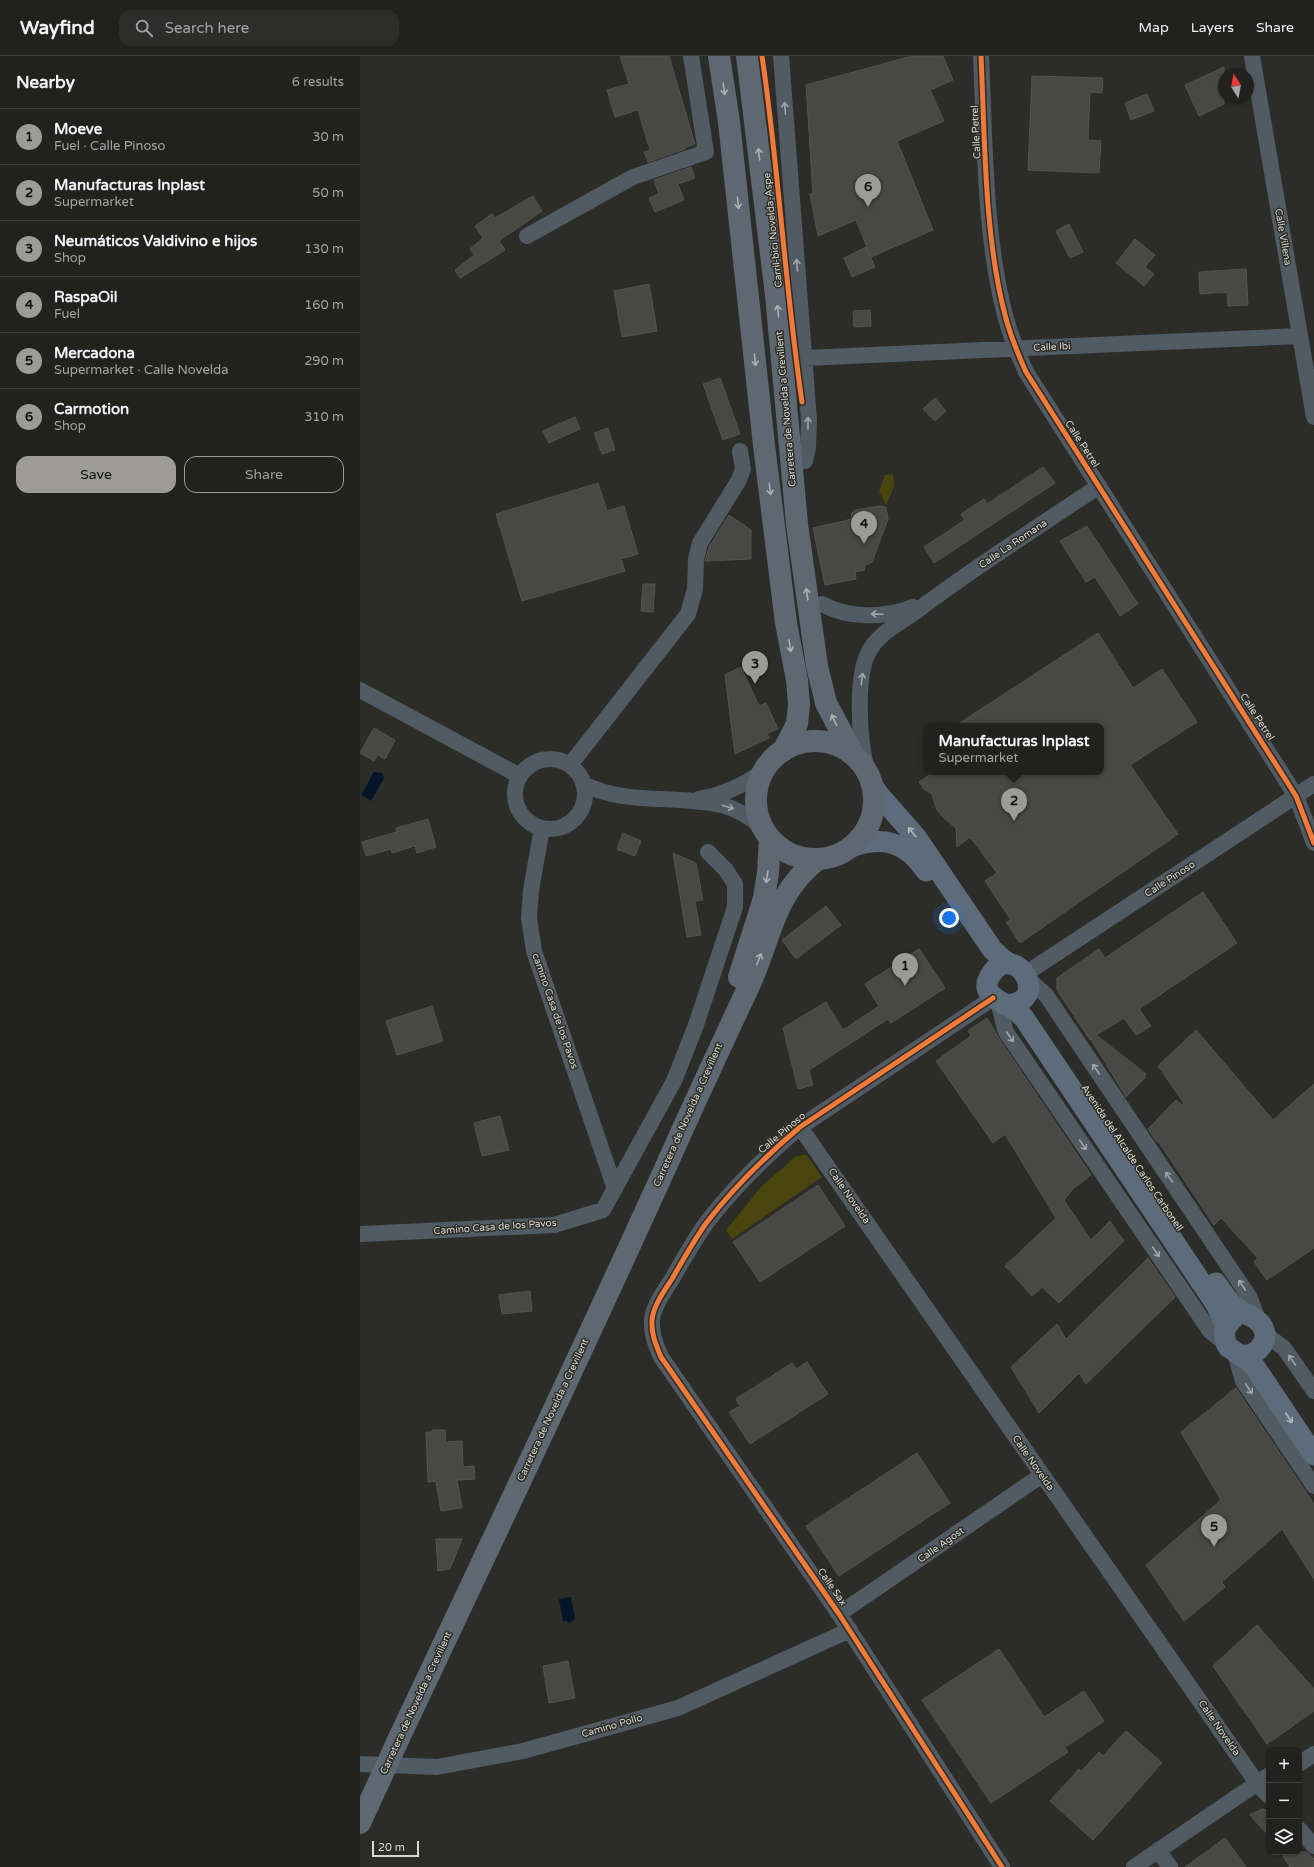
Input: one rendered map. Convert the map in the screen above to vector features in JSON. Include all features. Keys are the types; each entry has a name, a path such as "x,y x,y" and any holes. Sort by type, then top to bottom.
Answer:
{"highway":[{"path":"719,56 729,122 785,615 799,704 797,724 784,751"},
{"name":"Carretera de Novelda a Crevillent","path":"747,56 776,295 797,524 817,666 826,703 853,754"},
{"path":"726,1033 731,1006 750,936 764,898 768,874 766,833 757,808 757,792 761,773 784,751 799,744 813,742 826,743 853,754 870,778 874,801 871,818 863,834 851,847 836,856 818,859 794,855 784,850 766,833"},
{"path":"726,1033 750,984 777,910 791,885 803,871 818,859"},
{"name":"Carretera de Novelda a Crevillent","path":"360,1823 626,1252 726,1033"}],"main road":[{"path":"870,778 880,796 916,836 992,949 1023,977"},
{"path":"851,847 871,841 882,840 900,846 912,853 920,862 982,956 989,978 989,990 998,1001 1019,1002 1023,977"},
{"path":"989,978 997,968 1023,977"},
{"name":"Avenida del Alcalde Carlos Carbonell","path":"1023,977 1035,1013 1228,1301 1258,1329"},
{"name":"Avenida del Alcalde Carlos Carbonell","path":"998,1001 1016,1010 1024,1018 1217,1306 1232,1345 1255,1368 1314,1455"},
{"path":"1234,1318 1258,1329 1253,1354 1232,1345 1234,1318"},
{"path":"1258,1329 1266,1359 1314,1429"}],"street":[{"path":"527,236 633,177 706,152 691,56"},
{"path":"781,56 809,420 806,461"},
{"name":"Calle Petrel","path":"980,56 991,238 998,284 1005,316 1026,372 1296,796 1314,844"},
{"name":"Calle Villena","path":"1252,56 1314,417"},
{"name":"Calle Ibi","path":"804,358 1300,336"},
{"path":"570,765 688,614 695,589 696,559 700,543 739,480 743,469 740,451"},
{"name":"Calle La Romana","path":"928,602 1099,486"},
{"path":"822,604 846,613 881,615 897,614 928,602"},
{"path":"870,778 861,747 861,684 864,662 871,648 876,642 928,602"},
{"path":"360,690 520,776"},
{"path":"549,759 560,760 570,765 578,774 583,784 585,799 576,818 566,825 554,829 542,828 530,822 520,813 515,801 515,788 520,776 527,767 537,761 549,759"},
{"path":"689,801 712,797 740,787 761,773"},
{"path":"583,784 599,792 621,796 689,801 726,806 744,814 766,833"},
{"name":"Calle Pinoso","path":"1023,977 1314,784"},
{"path":"582,807 621,796"},
{"name":"camino Casa de los Pavos","path":"542,828 531,890 529,918 534,951 614,1189"},
{"name":"Camino Casa de los Pavos","path":"360,1234 554,1225 603,1210 674,1081 696,1025 735,907 735,884 726,870 708,852"},
{"name":"Calle Pinoso","path":"652,1318 661,1297 690,1248 708,1222 734,1190 781,1143 800,1127 998,1001"},
{"name":"Calle Novelda","path":"800,1127 1042,1475 1264,1786"},
{"name":"Calle Sax","path":"652,1318 653,1338 661,1357 850,1630 1002,1867"},
{"path":"1258,1329 1284,1348 1314,1391"},
{"path":"1232,1345 1243,1381 1314,1486"},
{"name":"Calle Agost","path":"839,1614 1042,1475"},
{"name":"Camino Pollo","path":"360,1764 437,1767 534,1748 678,1708 850,1630"},
{"path":"1302,1753 1314,1745"},
{"path":"1302,1762 1314,1754"},
{"path":"1147,1867 1164,1858 1264,1786"},
{"path":"1302,1832 1314,1846"},
{"path":"1134,1867 1164,1858"}],"shaded area":[{"path":"893,474 894,487 886,505 879,491 885,475"},
{"path":"806,1154 822,1177 732,1239 726,1230 761,1187 795,1157"}],"water":[{"path":"374,772 382,773 384,778 371,801 361,795"},
{"path":"571,1597 575,1619 569,1623 563,1621 559,1599"}],"building":[{"path":"620,56 669,56 695,144 648,162 644,152 650,150 638,110 615,117 607,90 629,84"},
{"path":"912,56 943,56 953,80 930,90 944,121 897,141 933,230 871,257 856,220 818,236 810,194 813,193 806,85"},
{"path":"1218,70 1218,104 1224,104 1199,116 1185,85"},
{"path":"1032,76 1103,78 1102,93 1090,92 1088,140 1101,141 1099,173 1028,170"},
{"path":"1147,94 1154,111 1131,120 1125,103"},
{"path":"691,167 695,178 678,184 684,200 655,212 649,198 659,194 654,180"},
{"path":"533,196 542,211 499,241 505,250 460,278 455,270 474,255 470,249 483,238 475,226 492,214 495,218"},
{"path":"1069,224 1083,252 1070,258 1056,231"},
{"path":"1135,239 1155,255 1145,267 1154,274 1144,286 1116,263"},
{"path":"866,247 875,267 852,277 844,258"},
{"path":"1246,269 1248,305 1228,306 1227,292 1200,294 1199,272"},
{"path":"649,284 657,331 622,337 614,291"},
{"path":"870,310 871,326 854,327 853,311"},
{"path":"720,378 740,434 723,440 703,384"},
{"path":"935,398 946,411 935,421 923,409"},
{"path":"575,417 580,429 549,443 543,431"},
{"path":"608,428 615,450 602,454 594,433"},
{"path":"1043,467 1055,483 934,563 924,547 965,520 961,514 984,499 987,504"},
{"path":"598,483 607,511 624,506 638,554 621,559 625,571 522,601 496,514"},
{"path":"879,506 886,507 888,519 872,562 864,566 865,570 855,572 856,579 825,585 813,528 852,519 851,514 855,510"},
{"path":"729,515 751,530 751,559 705,561 709,547"},
{"path":"1087,526 1138,604 1120,616 1095,577 1086,582 1060,541"},
{"path":"643,584 655,584 653,612 641,611"},
{"path":"1098,633 1133,688 1162,669 1197,722 1130,765 1178,834 1020,943 1006,922 1011,920 985,881 997,873 970,837 957,847 956,828 937,810 932,794 924,789 919,782 930,775 1104,775 1104,723 960,723"},
{"path":"741,667 759,706 766,703 778,729 767,733 769,738 735,754 725,675"},
{"path":"374,728 395,740 385,759 378,755 374,761 360,753"},
{"path":"428,819 436,847 417,853 415,846 392,853 391,849 366,856 362,842 397,832 396,828"},
{"path":"623,833 641,841 635,856 617,849"},
{"path":"673,853 696,863 703,900 695,901 701,935 687,937"},
{"path":"1203,892 1237,943 1139,1009 1151,1026 1136,1035 1124,1018 1096,1035 1145,1073 1145,1078 1126,1097 1091,1039 1090,1040 1057,990 1057,978 1099,949 1105,958"},
{"path":"826,906 841,925 796,959 782,940"},
{"path":"919,949 945,988 891,1023 888,1019 809,1070 813,1085 798,1089 783,1028 826,1002 843,1030 879,1006 865,984"},
{"path":"432,1006 443,1041 397,1055 386,1021"},
{"path":"987,1018 998,1037 1091,1175 1073,1189 1064,1200 1091,1240 1110,1221 1124,1241 1059,1303 1042,1287 1032,1296 1005,1266 1056,1218 1005,1134 993,1143 936,1061 971,1036 968,1031"},
{"path":"1196,1030 1273,1120 1314,1084 1314,1248 1267,1280 1254,1262 1258,1258 1221,1218 1214,1225 1158,1141 1157,1142 1148,1129 1176,1100 1182,1105 1184,1103 1158,1066"},
{"path":"500,1116 509,1150 482,1156 474,1123"},
{"path":"818,1185 845,1226 760,1282 733,1242"},
{"path":"1148,1258 1175,1297 1086,1384 1079,1373 1039,1413 1011,1367 1057,1324 1066,1339"},
{"path":"530,1291 532,1311 502,1314 499,1295"},
{"path":"807,1362 828,1394 750,1444 729,1412 740,1406 736,1399 792,1363 796,1369"},
{"path":"1236,1388 1314,1504 1314,1579 1282,1529 1222,1582 1225,1587 1184,1621 1146,1565 1221,1500 1181,1432"},
{"path":"432,1430 445,1430 446,1442 462,1441 463,1467 474,1466 475,1479 457,1480 462,1508 441,1511 436,1481 428,1482 426,1432 432,1432"},
{"path":"917,1453 950,1503 839,1576 806,1526"},
{"path":"436,1539 462,1539 450,1569 438,1571"},
{"path":"1257,1625 1314,1689 1314,1711 1267,1744 1213,1666"},
{"path":"999,1649 1044,1717 1084,1691 1104,1721 1065,1747 1068,1752 991,1803 922,1700"},
{"path":"568,1661 575,1698 549,1703 543,1666"},
{"path":"1126,1731 1162,1763 1093,1840 1050,1801 1079,1769 1081,1772 1099,1752 1103,1756"},
{"path":"1262,1809 1266,1810 1266,1833 1250,1815"},
{"path":"1225,1838 1246,1867 1185,1867"},
{"path":"1302,1852 1307,1852 1314,1859 1314,1867 1290,1867 1282,1855 1302,1855"}],"cycle path":[{"name":"Carril-bici Novelda-Aspe","path":"762,56 802,402"},
{"path":"981,56 989,220 993,252 1005,315 1020,358 1026,372 1296,796 1314,843"},
{"path":"993,998 800,1127 763,1160 728,1196 702,1229 657,1304 652,1320 652,1330 661,1357 839,1614 1002,1867"}],"place":[{"name":"Carmotion","path":"868,207"},
{"name":"RaspaOil","path":"864,544"},
{"name":"Neumáticos Valdivino e hijos","path":"755,684"},
{"name":"Manufacturas Inplast","path":"1014,821"},
{"name":"Moeve","path":"905,986"},
{"name":"Mercadona","path":"1214,1547"}]}
